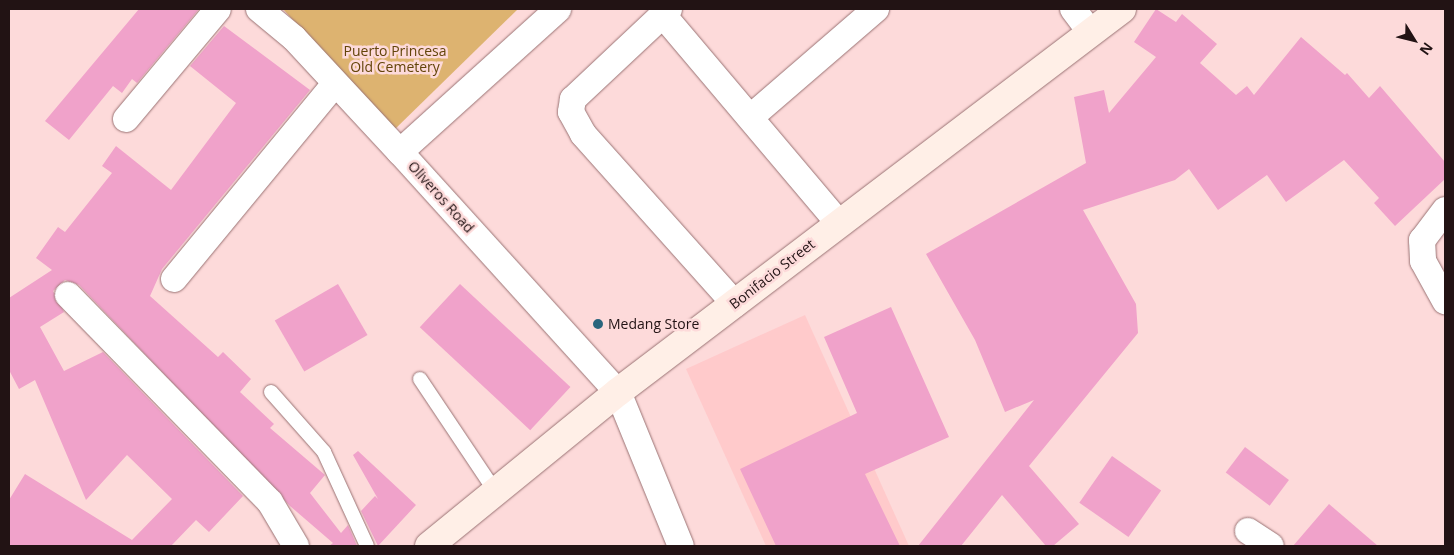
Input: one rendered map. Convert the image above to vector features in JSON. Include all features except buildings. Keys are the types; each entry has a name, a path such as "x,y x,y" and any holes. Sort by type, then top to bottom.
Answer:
{"street":[{"path":"126,119 218,9"},
{"name":"Oliveros Road","path":"259,9 294,38 334,85 400,152 618,392"},
{"path":"400,152 558,9"},
{"path":"752,116 876,9"},
{"path":"1073,9 1091,33"},
{"name":"Bonifacio Street","path":"429,546 618,392 735,304 838,222 1122,9"},
{"path":"735,304 583,134 571,112 573,99 666,12 838,222"},
{"path":"174,279 334,85"},
{"path":"1445,210 1422,240 1423,261 1445,301"},
{"path":"68,295 270,502 296,546"},
{"path":"618,392 680,546"},
{"path":"1248,531 1271,546"}],"lane":[{"path":"420,379 495,491"},
{"path":"271,392 324,452 367,546"}],"shaded area":[{"path":"805,315 909,546 766,546 686,369"}],"green space":[{"name":"Puerto Princesa Old Cemetery","path":"283,9 518,9 393,131"}],"place":[{"name":"Medang Store","path":"598,324"}]}
